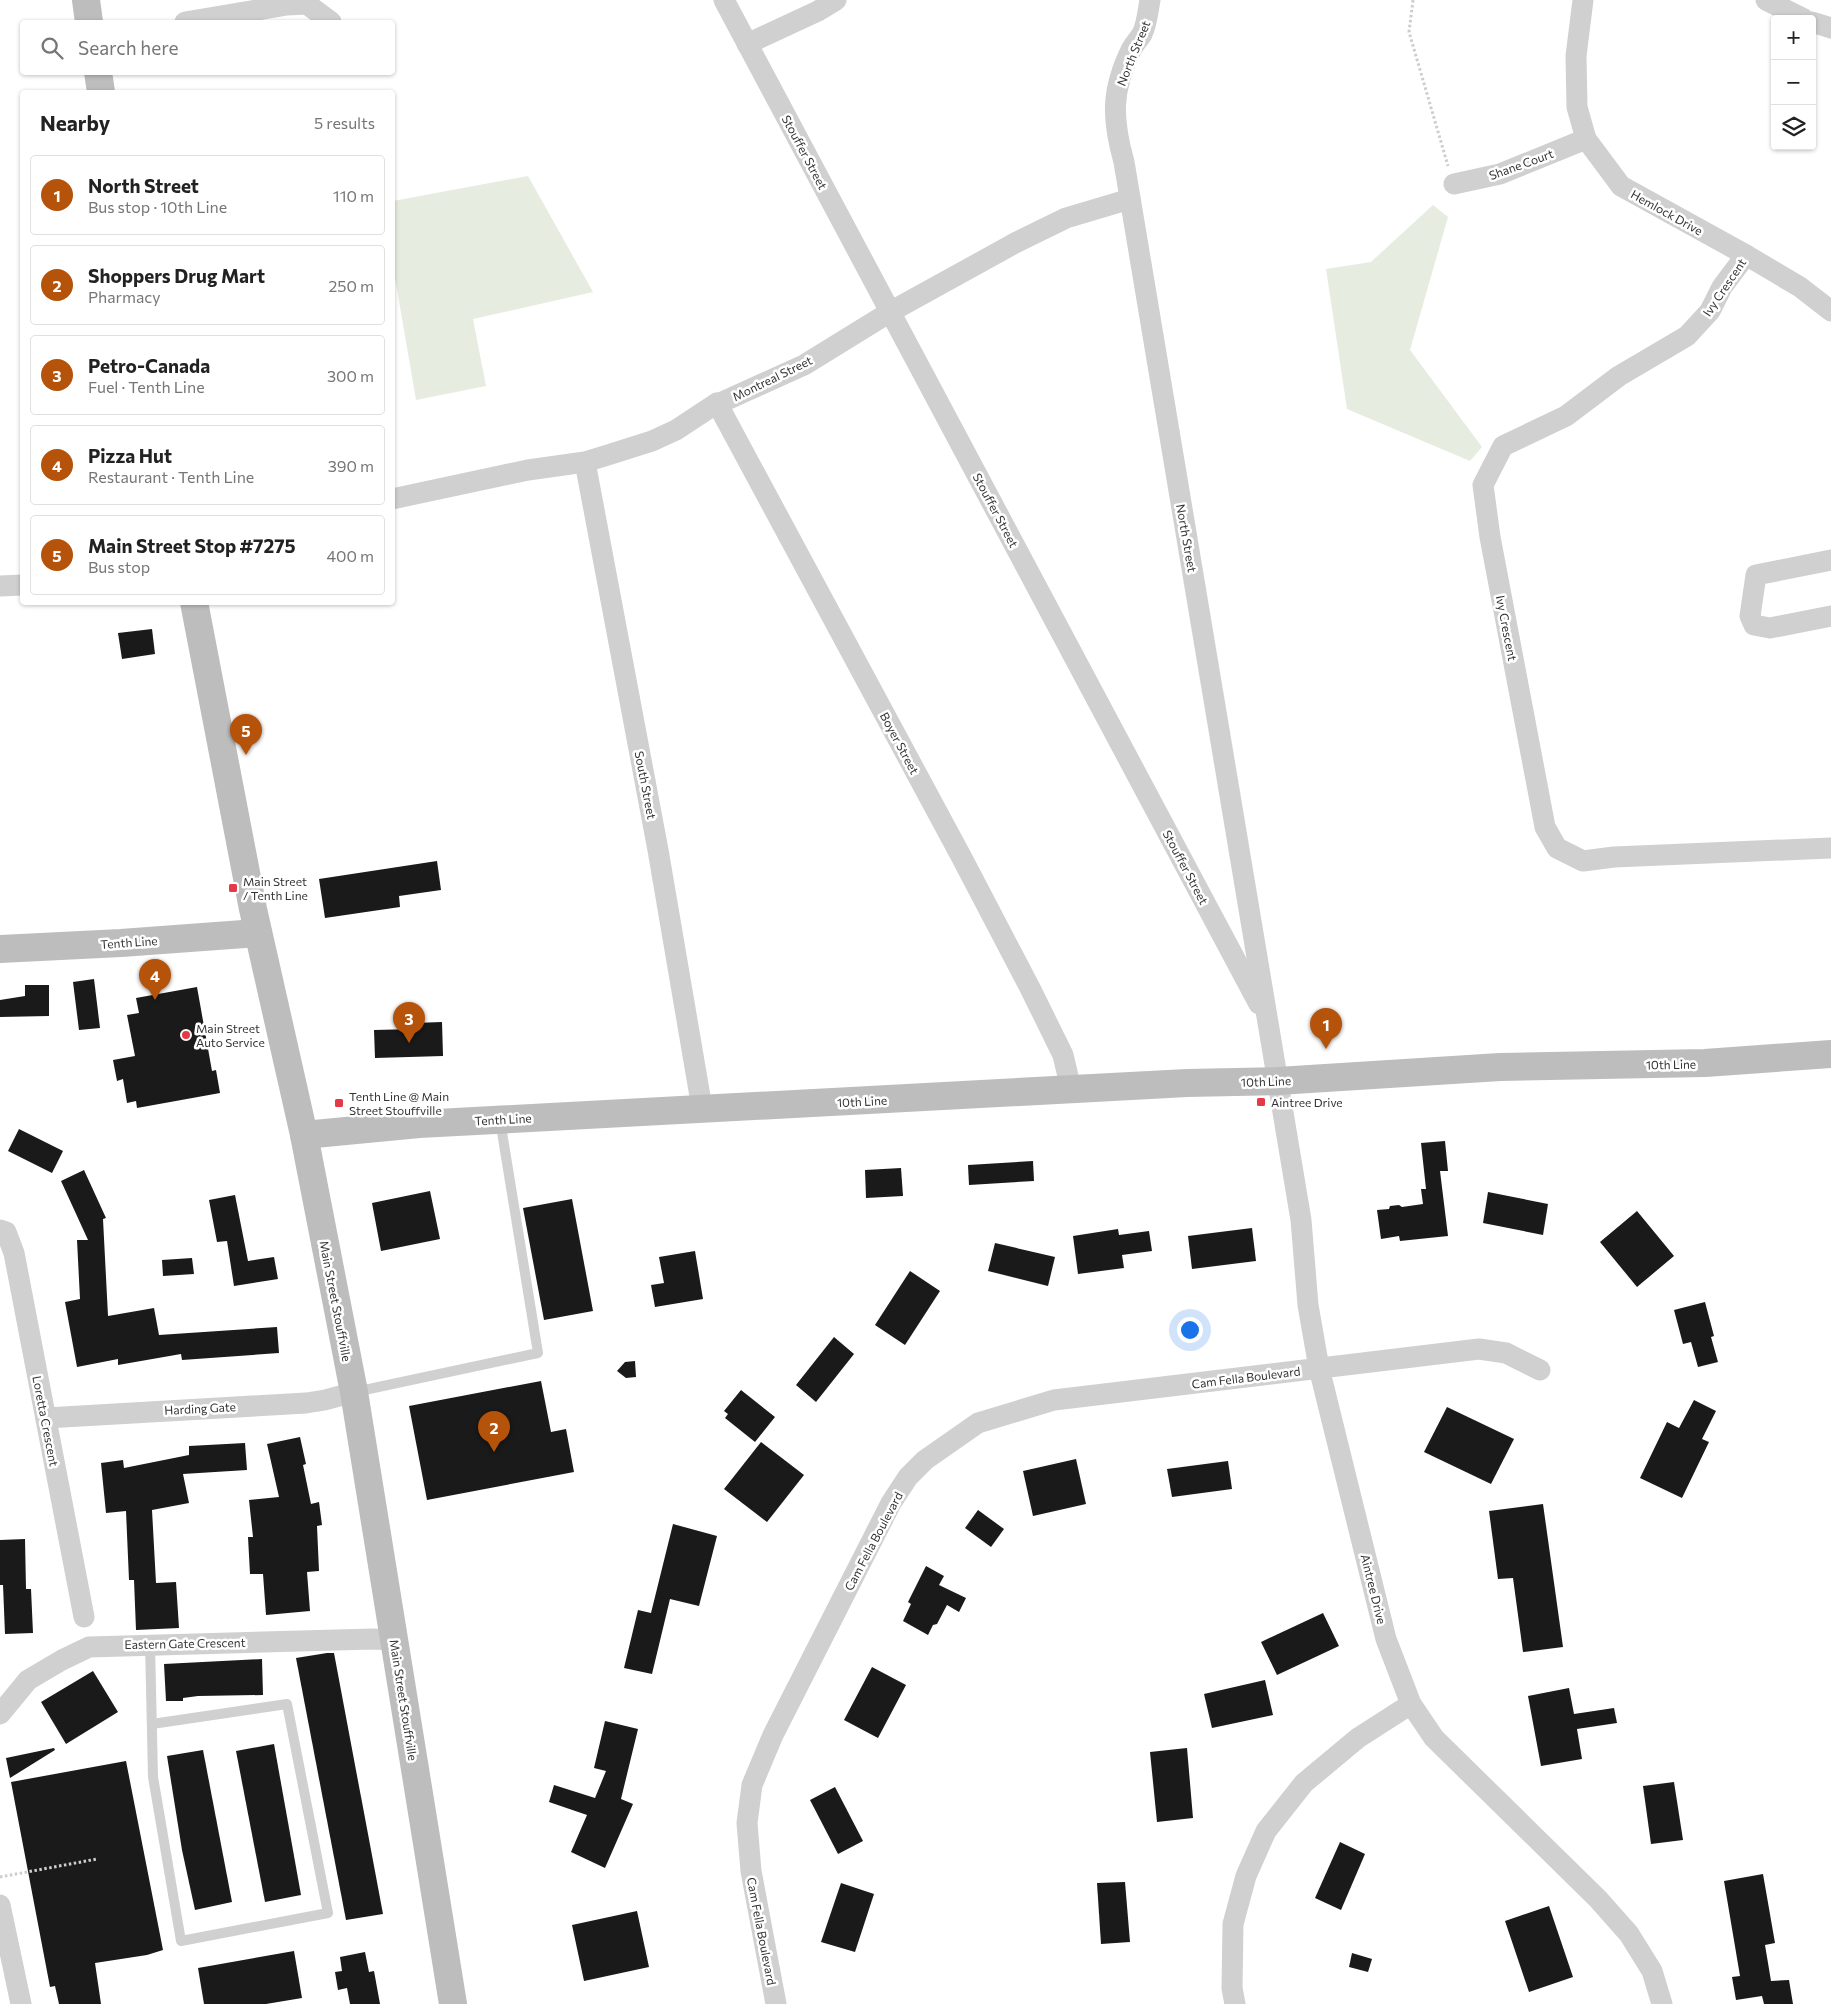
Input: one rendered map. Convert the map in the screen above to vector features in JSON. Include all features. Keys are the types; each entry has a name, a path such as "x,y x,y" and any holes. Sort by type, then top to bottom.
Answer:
{"main road":[{"path":"86,0 89,20"},
{"path":"98,75 101,90"},
{"name":"Main Street Stouffville","path":"195,605 258,933 304,1135 354,1392 453,2004"},
{"name":"Tenth Line","path":"0,949 121,943 258,933"},
{"name":"10th Line","path":"702,1108 1071,1089 1278,1081 1500,1067 1705,1063 1831,1054"},
{"name":"Tenth Line","path":"304,1135 420,1124 702,1108"}],"street":[{"name":"Stouffer Street","path":"724,0 1268,1020"},
{"path":"747,44 818,11 836,0"},
{"name":"North Street","path":"1150,0 1142,33 1132,48 1123,69 1114,113 1117,136 1124,162 1278,1081"},
{"name":"Hemlock Drive","path":"1583,0 1576,56 1577,107 1586,139 1621,186 1800,287 1831,312"},
{"path":"1766,0 1796,15"},
{"path":"196,20 287,4 307,4 328,20"},
{"path":"1816,23 1831,28"},
{"name":"Shane Court","path":"1454,184 1500,174 1586,139"},
{"name":"Montreal Street","path":"395,498 528,470 585,462 652,441 676,430 717,403 804,365 890,312 987,257 1066,218 1130,199"},
{"name":"Ivy Crescent","path":"1746,255 1722,287 1710,311 1687,336 1619,376 1566,416 1503,446 1483,485 1490,537 1546,827 1556,848 1583,861 1614,857 1831,848"},
{"name":"Boyer Street","path":"717,403 962,858 1025,979 1063,1055 1071,1089"},
{"name":"South Street","path":"585,462 658,850 702,1108"},
{"path":"1831,560 1756,575 1750,616 1754,625 1770,628 1831,616"},
{"path":"0,586 20,585"},
{"name":"Aintree Drive","path":"1278,1081 1301,1220 1308,1305 1319,1368 1386,1639 1411,1704 1434,1738 1598,1899 1629,1934 1652,1971 1662,2004"},
{"name":"Loretta Crescent","path":"0,1230 6,1232 14,1252 84,1617"},
{"name":"Cam Fella Boulevard","path":"776,2004 751,1871 747,1823 752,1785 773,1735 891,1502 908,1477 925,1460 978,1423 1046,1402 1478,1349 1506,1354 1540,1370"},
{"name":"Harding Gate","path":"46,1418 306,1402 325,1400 354,1392"},
{"name":"Eastern Gate Crescent","path":"0,1714 28,1680 89,1647 150,1644 394,1640"},
{"path":"1235,2004 1232,1988 1233,1924 1246,1876 1266,1831 1304,1783 1358,1738 1411,1704"},
{"path":"0,1905 21,2004"}],"lane":[{"path":"354,1392 538,1353 500,1119"},
{"path":"150,1644 152,1777 181,1941 328,1913 287,1704 152,1724"}],"path":[{"path":"1414,0 1409,32 1454,184"},
{"path":"0,1877 97,1859"}],"shaded area":[{"path":"528,176 593,292 473,319 486,386 416,400 395,278 395,201"},
{"path":"1433,205 1448,217 1410,350 1482,447 1470,461 1347,409 1326,269 1371,262"}],"building":[{"path":"152,629 155,654 122,659 118,633"},
{"path":"437,861 441,890 399,896 400,907 325,918 319,879"},
{"path":"94,979 100,1028 79,1030 73,982"},
{"path":"25,985 49,985 49,1016 0,1017 0,1000 25,996"},
{"path":"197,987 212,1071 216,1070 220,1093 137,1108 136,1101 127,1103 123,1079 117,1081 113,1060 135,1056 127,1015 139,1013 136,998"},
{"path":"442,1022 443,1056 375,1058 374,1030 415,1029 414,1023"},
{"path":"19,1129 63,1151 52,1173 8,1151"},
{"path":"1445,1141 1448,1171 1440,1171 1448,1236 1400,1241 1399,1236 1381,1239 1377,1210 1389,1209 1390,1206 1399,1205 1402,1207 1423,1204 1421,1189 1426,1189 1421,1143"},
{"path":"1033,1161 1034,1181 969,1185 968,1165"},
{"path":"901,1168 903,1196 866,1198 865,1170"},
{"path":"84,1170 106,1218 103,1219 108,1316 154,1308 159,1335 277,1327 279,1353 182,1360 181,1354 118,1365 118,1359 77,1367 65,1302 80,1299 77,1240 88,1240 61,1181"},
{"path":"430,1191 440,1239 381,1251 372,1203"},
{"path":"1488,1192 1548,1204 1543,1235 1483,1223"},
{"path":"235,1195 248,1261 274,1257 278,1279 234,1286 227,1241 217,1242 209,1200"},
{"path":"572,1199 593,1311 544,1320 523,1208"},
{"path":"1637,1211 1674,1256 1637,1287 1600,1242"},
{"path":"1252,1228 1256,1261 1192,1269 1188,1236"},
{"path":"1118,1229 1119,1235 1149,1231 1152,1251 1122,1255 1124,1268 1078,1274 1073,1236"},
{"path":"995,1243 1055,1257 1048,1286 988,1271"},
{"path":"695,1251 703,1299 655,1307 651,1285 664,1283 659,1257"},
{"path":"192,1258 194,1274 163,1276 162,1260"},
{"path":"910,1271 940,1291 905,1345 875,1325"},
{"path":"1705,1302 1714,1336 1711,1337 1718,1362 1698,1367 1691,1342 1683,1344 1674,1310"},
{"path":"834,1337 854,1354 816,1402 796,1385"},
{"path":"635,1361 636,1377 626,1378 617,1371 625,1362"},
{"path":"541,1381 551,1432 566,1429 574,1472 427,1500 409,1406"},
{"path":"741,1390 775,1417 755,1442 725,1418 728,1414 724,1411"},
{"path":"1694,1400 1716,1411 1702,1439 1709,1442 1682,1498 1640,1478 1667,1422 1679,1428"},
{"path":"1447,1407 1514,1439 1491,1484 1424,1452"},
{"path":"300,1437 306,1464 303,1465 311,1504 319,1502 322,1525 317,1526 319,1571 307,1572 310,1611 266,1615 263,1574 250,1574 248,1537 253,1537 249,1500 279,1497 267,1444"},
{"path":"761,1442 804,1475 767,1522 724,1489"},
{"path":"245,1443 247,1470 183,1474 189,1503 152,1510 156,1583 176,1582 179,1628 136,1630 134,1580 129,1580 126,1511 106,1513 101,1463 123,1460 124,1468 189,1455 189,1446"},
{"path":"1076,1459 1086,1504 1033,1516 1023,1471"},
{"path":"1228,1461 1232,1489 1172,1497 1167,1469"},
{"path":"1543,1504 1563,1647 1523,1652 1513,1578 1498,1579 1489,1511"},
{"path":"978,1510 1004,1529 991,1547 965,1528"},
{"path":"673,1524 717,1536 699,1606 670,1599 652,1674 624,1668 638,1610 651,1613"},
{"path":"25,1539 26,1589 31,1589 33,1633 5,1634 3,1585 0,1585 0,1540"},
{"path":"926,1566 944,1576 939,1585 966,1598 959,1612 947,1605 937,1624 933,1625 928,1635 903,1621 911,1604 908,1602"},
{"path":"1323,1613 1339,1646 1277,1675 1261,1642"},
{"path":"334,1653 383,1914 346,1920 296,1658"},
{"path":"262,1659 263,1695 198,1696 183,1698 183,1701 166,1701 164,1664"},
{"path":"872,1667 906,1685 878,1738 844,1720"},
{"path":"93,1671 118,1712 66,1744 41,1702"},
{"path":"1265,1680 1273,1715 1212,1728 1204,1694"},
{"path":"1569,1688 1574,1714 1614,1708 1617,1723 1577,1729 1582,1759 1541,1766 1528,1696"},
{"path":"605,1721 638,1729 621,1799 633,1804 605,1868 571,1852 587,1815 549,1802 554,1785 595,1798 606,1771 594,1768"},
{"path":"274,1744 301,1895 265,1902 236,1751"},
{"path":"54,1748 55,1750 10,1778 6,1758"},
{"path":"1187,1748 1193,1818 1157,1822 1150,1752"},
{"path":"203,1750 232,1902 195,1910 182,1850 167,1756"},
{"path":"126,1761 163,1950 147,1955 95,1963 101,2004 59,2004 55,1986 50,1987 11,1782"},
{"path":"1674,1782 1683,1840 1651,1844 1643,1786"},
{"path":"835,1787 863,1841 838,1854 810,1800"},
{"path":"1340,1842 1365,1854 1341,1910 1315,1898"},
{"path":"1763,1874 1775,1943 1765,1945 1771,1981 1789,1980 1793,2004 1764,2004 1762,1996 1736,2000 1732,1977 1740,1976 1724,1881"},
{"path":"1125,1882 1130,1942 1101,1944 1097,1883"},
{"path":"841,1883 874,1894 855,1952 821,1942"},
{"path":"1549,1906 1573,1977 1529,1992 1505,1921"},
{"path":"637,1911 649,1967 584,1981 572,1925"},
{"path":"294,1951 302,1998 266,2004 204,2004 198,1968"},
{"path":"365,1952 369,1972 374,1971 380,2004 350,2004 347,1988 338,1990 335,1972 342,1971 340,1957"},
{"path":"1352,1953 1372,1959 1368,1972 1349,1967"}],"place":[{"name":"Main Street Stop #7275","path":"246,755"},
{"name":"Main Street / Tenth Line","path":"233,888"},
{"name":"Pizza Hut","path":"155,1000"},
{"name":"Main Street Auto Service","path":"186,1035"},
{"name":"Petro-Canada","path":"409,1043"},
{"name":"North Street","path":"1326,1049"},
{"name":"Aintree Drive","path":"1261,1102"},
{"name":"Tenth Line @ Main Street Stouffville","path":"339,1103"},
{"name":"Shoppers Drug Mart","path":"494,1452"}]}
